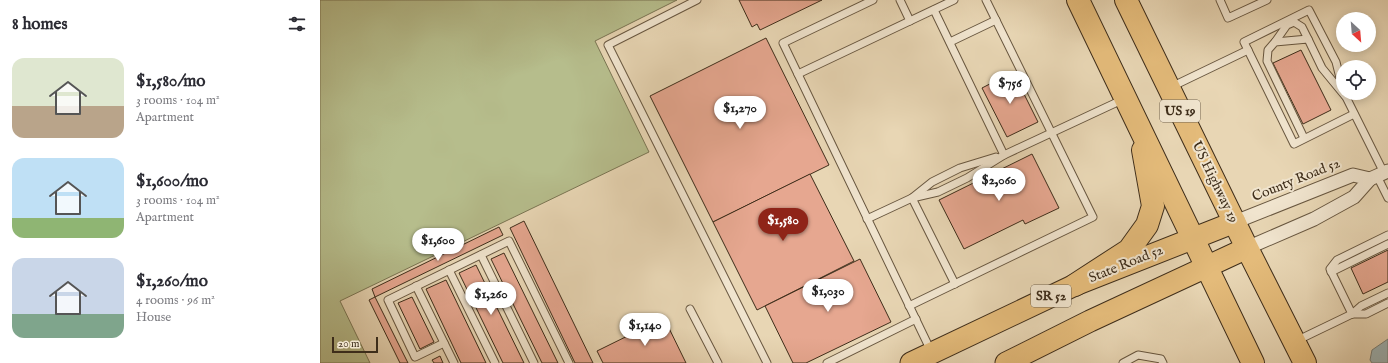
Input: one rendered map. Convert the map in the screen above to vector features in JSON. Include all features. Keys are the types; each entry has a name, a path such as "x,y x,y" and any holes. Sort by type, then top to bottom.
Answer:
{"highway":[{"name":"US 19","path":"1078,0 1253,363"},
{"name":"US Highway 19","path":"1126,0 1304,363"},
{"path":"1075,285 1129,250 1147,225 1153,206 1139,125"}],"main road":[{"name":"State Road 52","path":"911,363 932,358 1075,285 1235,222"},
{"path":"1006,363 1032,354 1247,248"}],"street":[{"name":"County Road 52","path":"1235,222 1353,174 1380,175"},
{"path":"1247,248 1314,220 1354,197 1380,175"}],"lane":[{"path":"697,0 608,45 767,363"},
{"path":"873,0 783,43 916,319 932,358"},
{"path":"900,0 910,21"},
{"path":"798,74 954,0"},
{"path":"909,306 1093,217 986,0"},
{"path":"1220,0 1228,18 1255,2 1267,0"},
{"path":"934,10 1004,155"},
{"path":"1336,62 1310,10 1244,42 1294,144 1354,114"},
{"path":"950,42 996,20"},
{"path":"1304,138 1267,61 1268,50 1287,25 1294,22 1302,27 1322,68 1336,84"},
{"path":"1275,42 1308,39"},
{"path":"1169,88 1248,50"},
{"path":"867,218 912,198 938,192 961,181 1004,155 1126,98"},
{"path":"1347,100 1380,175 1388,198"},
{"path":"912,198 932,182 960,168 1004,155"},
{"path":"912,198 955,284"},
{"path":"1352,314 1330,269 1337,260 1388,235"},
{"path":"444,343 415,357 388,300 509,241 569,363"},
{"path":"1331,272 1388,244"},
{"path":"481,255 534,363"},
{"path":"449,270 495,363"},
{"path":"416,286 454,363"},
{"path":"1294,342 1352,314 1361,306 1388,293"},
{"path":"1352,314 1366,314 1388,303"},
{"path":"690,309 718,363"},
{"path":"827,363 916,319"},
{"path":"1123,363 1138,355 1162,361"}],"green space":[{"path":"320,0 677,0 595,41 649,152 340,301 370,363 320,363"}],"water":[{"path":"1388,339 1388,363 1372,363 1370,360 1372,350"}],"building":[{"path":"739,0 822,0 760,30 757,24 752,27"},
{"path":"766,38 829,165 713,222 650,96"},
{"path":"1301,50 1331,110 1303,124 1273,63"},
{"path":"1013,72 1038,122 1007,137 982,88"},
{"path":"1032,154 1059,208 1025,224 1023,220 964,249 939,200"},
{"path":"810,174 854,261 757,310 713,222"},
{"path":"524,221 593,363 575,363 510,228"},
{"path":"499,227 503,235 375,297 372,289"},
{"path":"1388,250 1388,282 1363,294 1351,268"},
{"path":"504,253 558,363 542,363 491,259"},
{"path":"860,259 891,322 806,363 793,363 765,306"},
{"path":"476,265 524,363 503,363 459,273"},
{"path":"446,280 486,363 461,363 426,289"},
{"path":"375,297 408,363 400,363 369,300"},
{"path":"412,297 434,342 420,349 398,303"},
{"path":"664,318 686,363 603,363 597,351"},
{"path":"440,356 443,363 434,363 432,360"}]}
